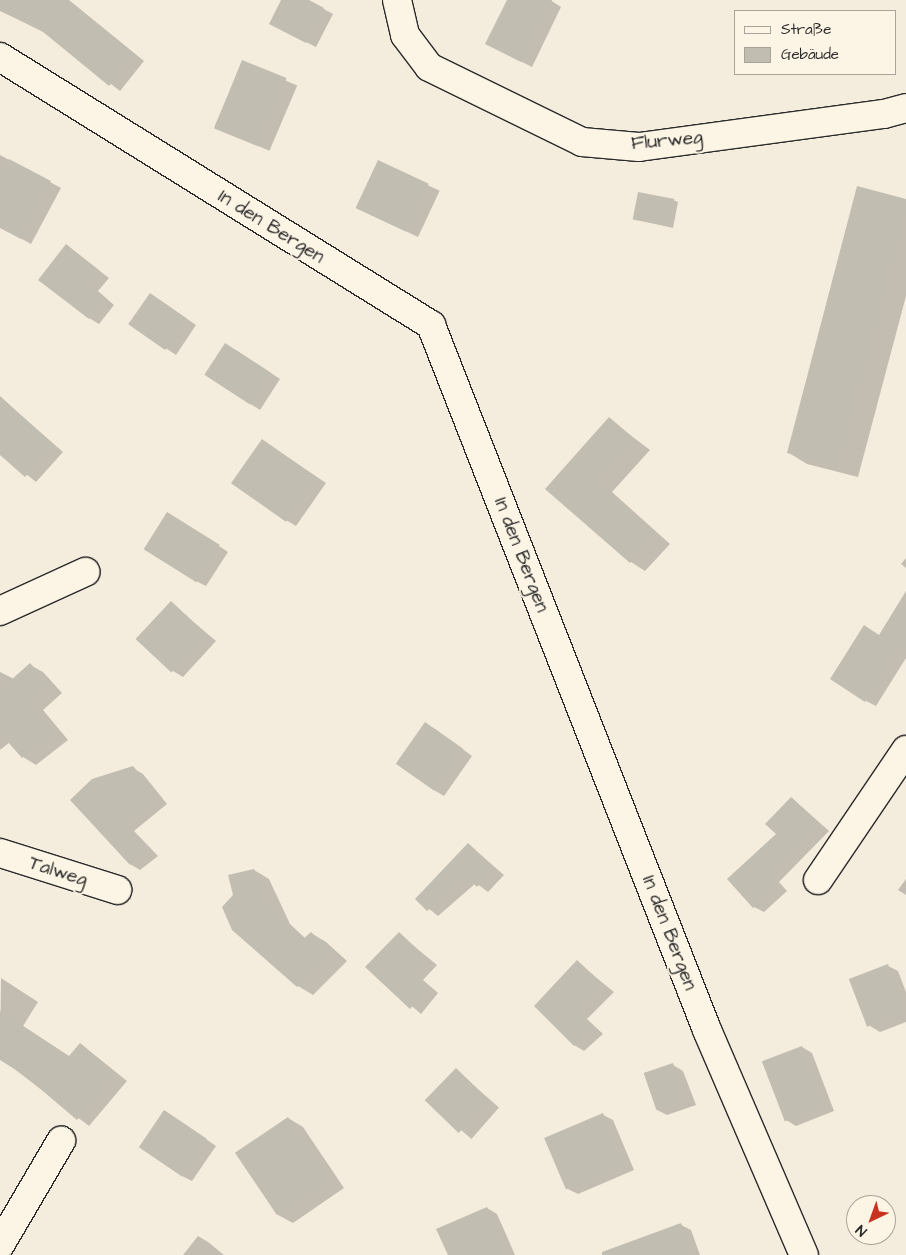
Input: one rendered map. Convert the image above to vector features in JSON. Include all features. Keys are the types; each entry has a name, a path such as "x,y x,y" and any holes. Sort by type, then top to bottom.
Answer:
{"street":[{"name":"Flurweg","path":"397,0 405,35 429,67 582,142 640,146 884,114 906,108"},
{"name":"In den Bergen","path":"0,57 431,325 707,1030 804,1255"},
{"path":"0,611 85,572"},
{"path":"818,880 906,750"},
{"name":"Talweg","path":"0,853 116,890"},
{"path":"0,1245 61,1141"}],"building":[{"path":"0,0 68,0 135,55 109,86 42,31 0,11"},
{"path":"281,0 309,0 324,8 306,43 269,24"},
{"path":"507,0 552,0 521,62 485,44"},
{"path":"242,60 287,78 259,147 214,129"},
{"path":"9,159 51,181 21,239 0,228 0,176"},
{"path":"378,160 429,184 406,232 356,208"},
{"path":"857,186 906,199 906,214 839,467 787,453"},
{"path":"638,192 674,199 669,227 633,219"},
{"path":"66,244 100,271 89,285 105,299 89,319 38,280"},
{"path":"150,293 187,319 165,350 128,324"},
{"path":"225,343 271,373 250,405 204,375"},
{"path":"0,396 54,445 25,477 0,455"},
{"path":"609,417 636,440 598,483 656,534 630,563 545,489"},
{"path":"262,439 317,477 286,522 231,483"},
{"path":"167,512 220,545 196,582 144,549"},
{"path":"906,591 906,655 898,650 865,702 830,679 864,625 879,635"},
{"path":"171,601 207,634 171,672 136,639"},
{"path":"30,663 50,685 31,703 56,732 22,758 0,733 0,690"},
{"path":"425,722 464,749 434,791 396,764"},
{"path":"133,766 158,797 125,825 149,850 130,865 70,800 92,779"},
{"path":"791,797 820,825 770,876 778,885 753,908 727,879 776,834 765,824"},
{"path":"468,843 495,868 477,887 467,877 427,911 415,899"},
{"path":"254,869 275,915 303,939 311,932 333,952 297,987 232,930 222,907 233,895 228,875"},
{"path":"399,932 428,959 414,973 429,987 410,1009 365,967"},
{"path":"577,960 605,986 578,1012 593,1028 574,1046 534,1006"},
{"path":"888,964 906,1012 867,1027 849,979"},
{"path":"0,1011 69,1056 80,1043 116,1074 77,1120 24,1075 0,1060"},
{"path":"802,1046 825,1106 785,1121 762,1061"},
{"path":"673,1063 686,1100 656,1110 644,1073"},
{"path":"456,1068 490,1101 459,1133 425,1100"},
{"path":"164,1110 207,1139 182,1176 139,1147"},
{"path":"603,1113 625,1165 566,1190 544,1138"},
{"path":"288,1117 330,1179 277,1215 235,1153"},
{"path":"487,1207 508,1255 448,1255 436,1229"},
{"path":"681,1223 692,1255 602,1255 602,1252"}]}
